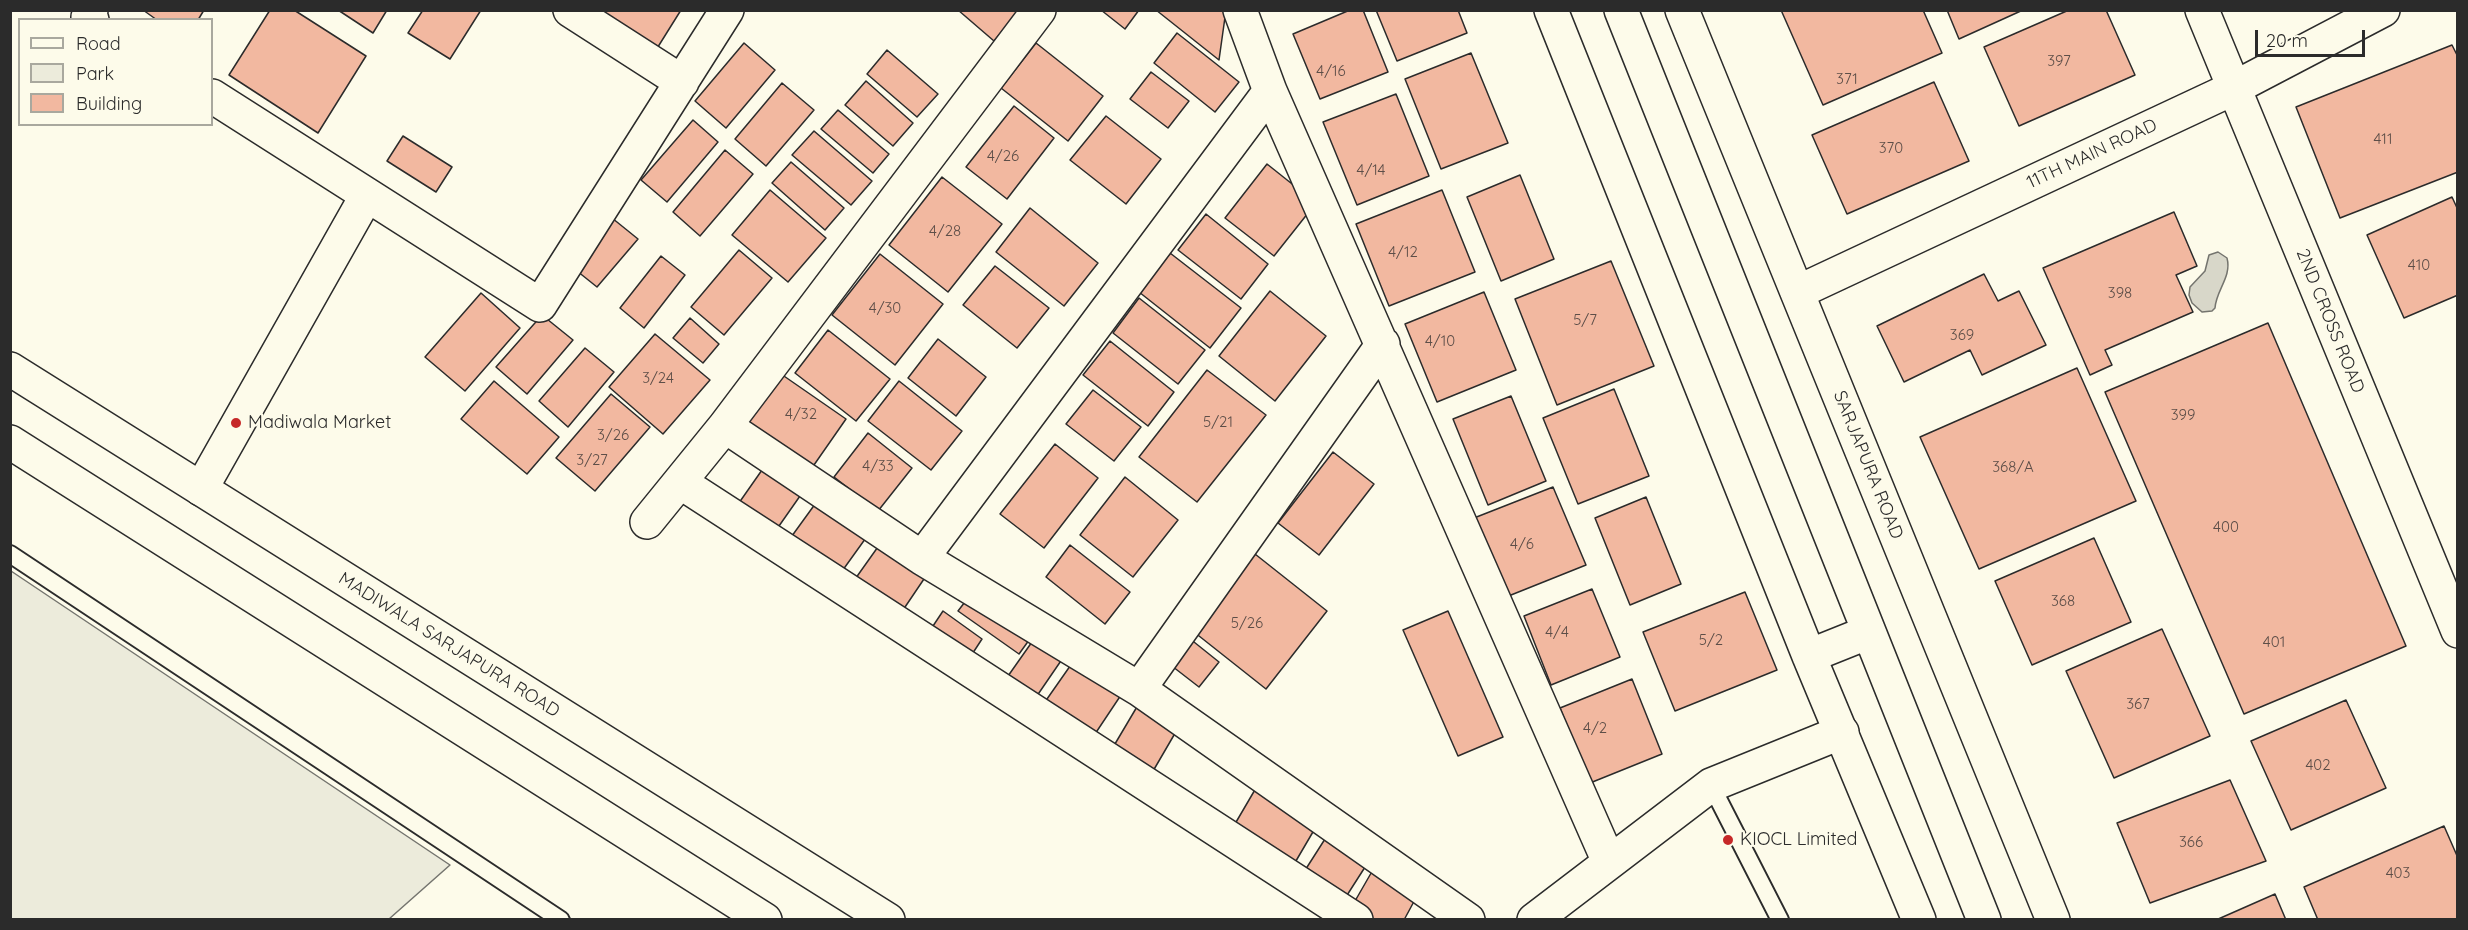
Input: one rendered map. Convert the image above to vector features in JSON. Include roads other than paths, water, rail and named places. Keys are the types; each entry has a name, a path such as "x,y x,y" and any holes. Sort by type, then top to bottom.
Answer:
{"street":[{"path":"570,10 682,82"},
{"path":"213,97 540,305 727,10"},
{"path":"647,522 724,426 1039,10"},
{"path":"1240,10 1270,91 1609,862"},
{"path":"1551,10 1809,656 1919,920"},
{"path":"1622,10 1984,920"},
{"name":"SARJAPURA ROAD","path":"1682,10 2054,920"},
{"name":"2ND CROSS ROAD","path":"2202,10 2457,631"},
{"name":"11TH MAIN ROAD","path":"1798,292 2234,88 2383,10"},
{"path":"922,558 1270,91"},
{"path":"201,489 367,195"},
{"path":"1139,689 1383,344"},
{"name":"MADIWALA SARJAPURA ROAD","path":"10,369 888,920"},
{"path":"724,426 922,558 1139,689 1468,920"},
{"path":"10,442 765,920"},
{"path":"680,482 1356,920"},
{"path":"1809,656 1869,632"},
{"path":"1534,920 1711,785 1842,732"}],"lane":[{"path":"10,554 561,920"},
{"path":"1711,785 1780,920"}],"place":[{"name":"Madiwala Market","path":"236,423"},
{"name":"KIOCL Limited","path":"1728,840"}]}
